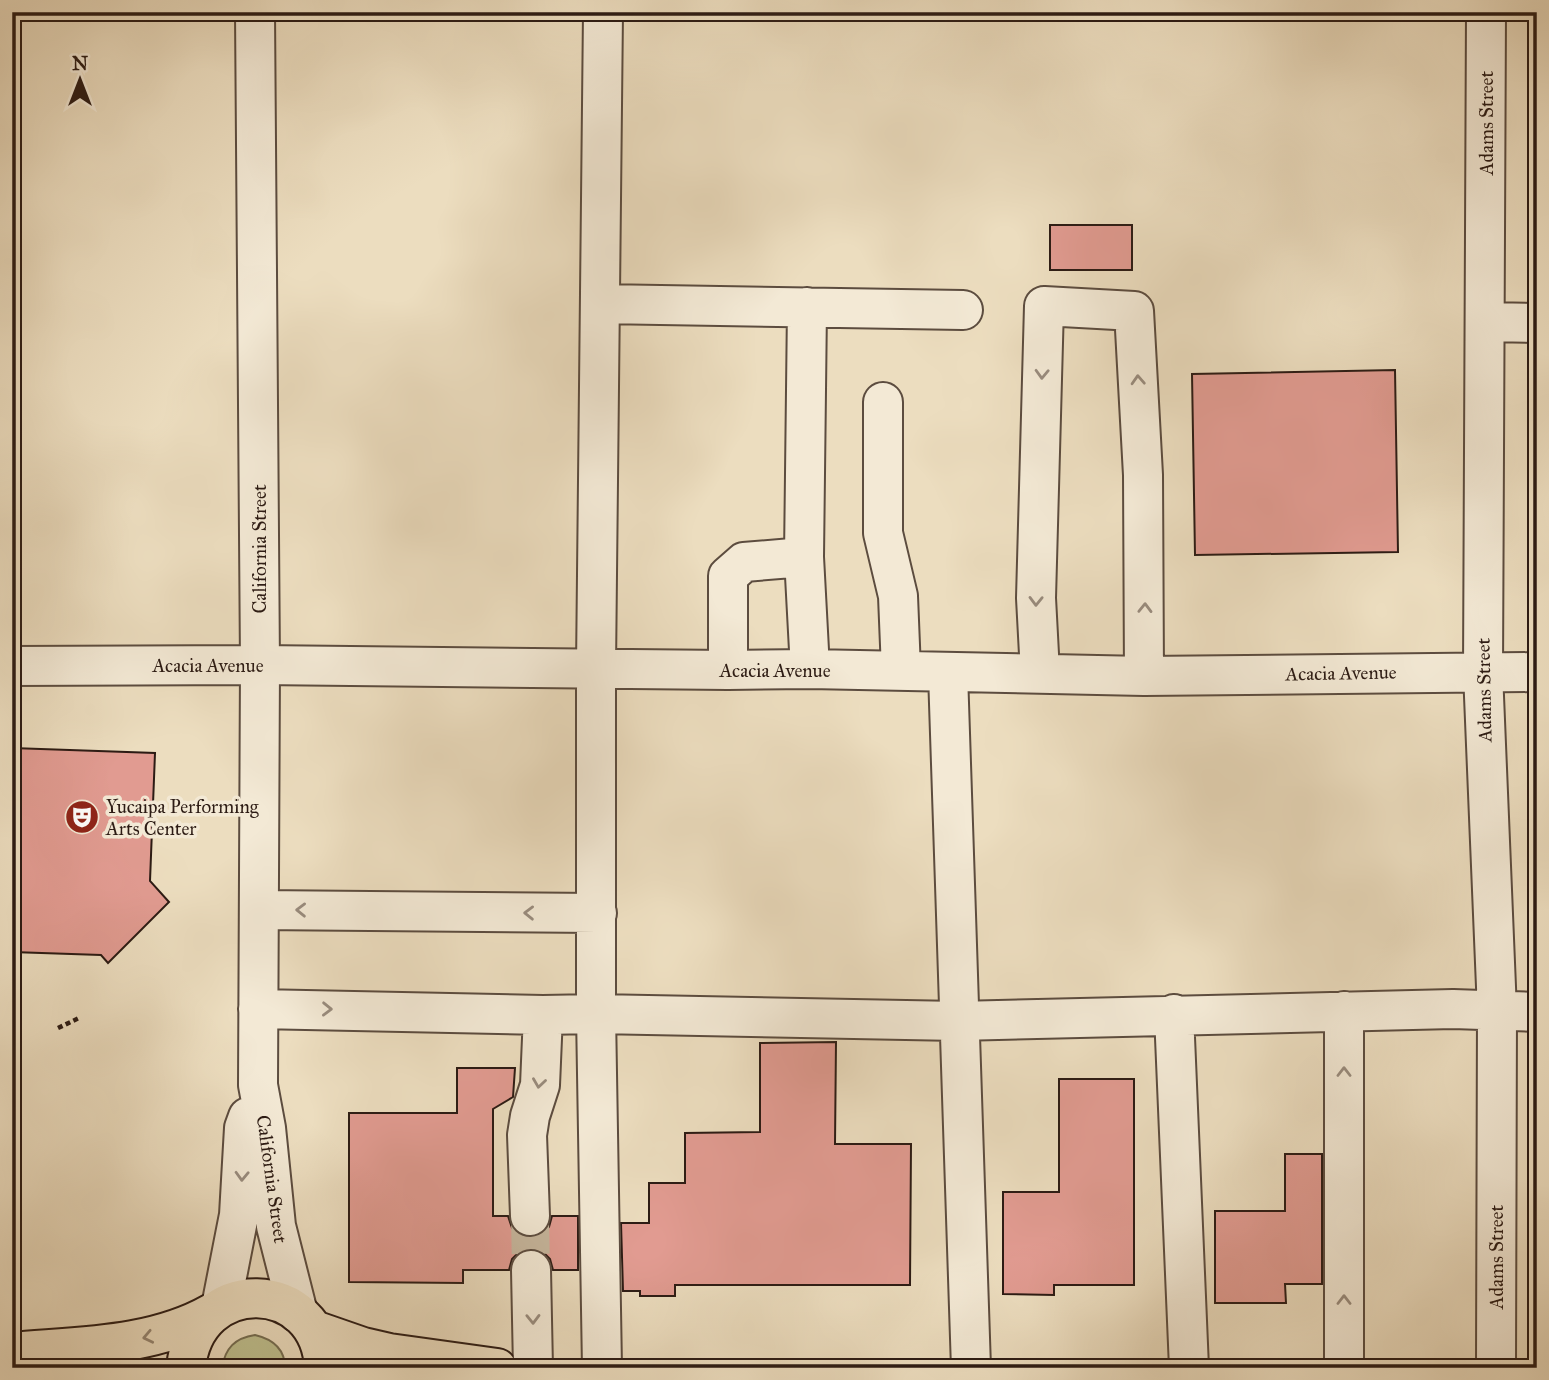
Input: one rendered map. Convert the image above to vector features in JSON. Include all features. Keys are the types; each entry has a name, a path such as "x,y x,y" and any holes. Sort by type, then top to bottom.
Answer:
{"main road":[{"path":"12,1352 114,1343 155,1336 194,1323 240,1300 261,1298 280,1303 306,1321 363,1347 497,1368"},
{"path":"186,1368 187,1349 197,1329 216,1310"},
{"path":"306,1321 323,1352 324,1368"}],"street":[{"name":"California Street","path":"255,12 260,665 258,1086 266,1128 276,1226 306,1321"},
{"path":"602,1368 596,668 603,12"},
{"name":"Adams Street","path":"1486,12 1483,672 1497,1011 1496,1368"},
{"path":"601,304 963,310"},
{"path":"1040,673 1036,598 1044,306 1134,311 1143,475 1144,676"},
{"path":"807,307 804,557 810,669"},
{"path":"1486,322 1537,323"},
{"path":"883,402 883,533 898,596 901,670"},
{"path":"728,670 729,576 744,562 804,557"},
{"name":"Acacia Avenue","path":"12,666 810,669 1144,676 1537,672"},
{"path":"948,673 971,1368"},
{"path":"259,910 597,913"},
{"path":"258,1009 958,1021 1453,1009 1537,1012"},
{"path":"1344,1011 1344,1368"},
{"path":"1174,1014 1189,1368"},
{"path":"530,1216 527,1135 540,1085 543,1015"},
{"name":"California Street","path":"216,1310 239,1215 244,1128 258,1086"},
{"path":"531,1270 533,1368"}],"path":[{"path":"58,1028 79,1018"},
{"path":"12,1272 20,1313"}],"green space":[{"path":"255,1335 267,1339 280,1350 285,1368 222,1368 232,1345"}],"building":[{"path":"1050,225 1132,225 1132,270 1050,270"},
{"path":"1395,370 1398,552 1195,555 1192,374"},
{"name":"Yucaipa Performing Arts Center","path":"12,748 155,753 150,881 169,902 108,963 101,955 12,952"},
{"path":"836,1042 835,1144 911,1144 910,1285 675,1285 675,1296 640,1296 640,1291 623,1291 621,1223 649,1223 649,1183 685,1183 685,1133 760,1132 760,1043"},
{"path":"457,1068 515,1068 513,1097 493,1109 493,1216 508,1216 512,1228 519,1235 530,1238 542,1234 549,1227 552,1216 578,1216 578,1270 553,1270 550,1259 542,1251 530,1248 519,1252 512,1259 509,1270 463,1270 463,1283 349,1282 349,1113 457,1113"},
{"path":"1059,1079 1134,1079 1134,1285 1054,1285 1054,1295 1003,1294 1003,1192 1059,1192"},
{"path":"1285,1154 1322,1154 1322,1284 1285,1284 1286,1303 1215,1303 1215,1211 1285,1211"}],"tunnel":[{"path":"530,1216 531,1270"}],"place":[{"name":"Yucaipa Performing Arts Center","path":"82,817"}]}
